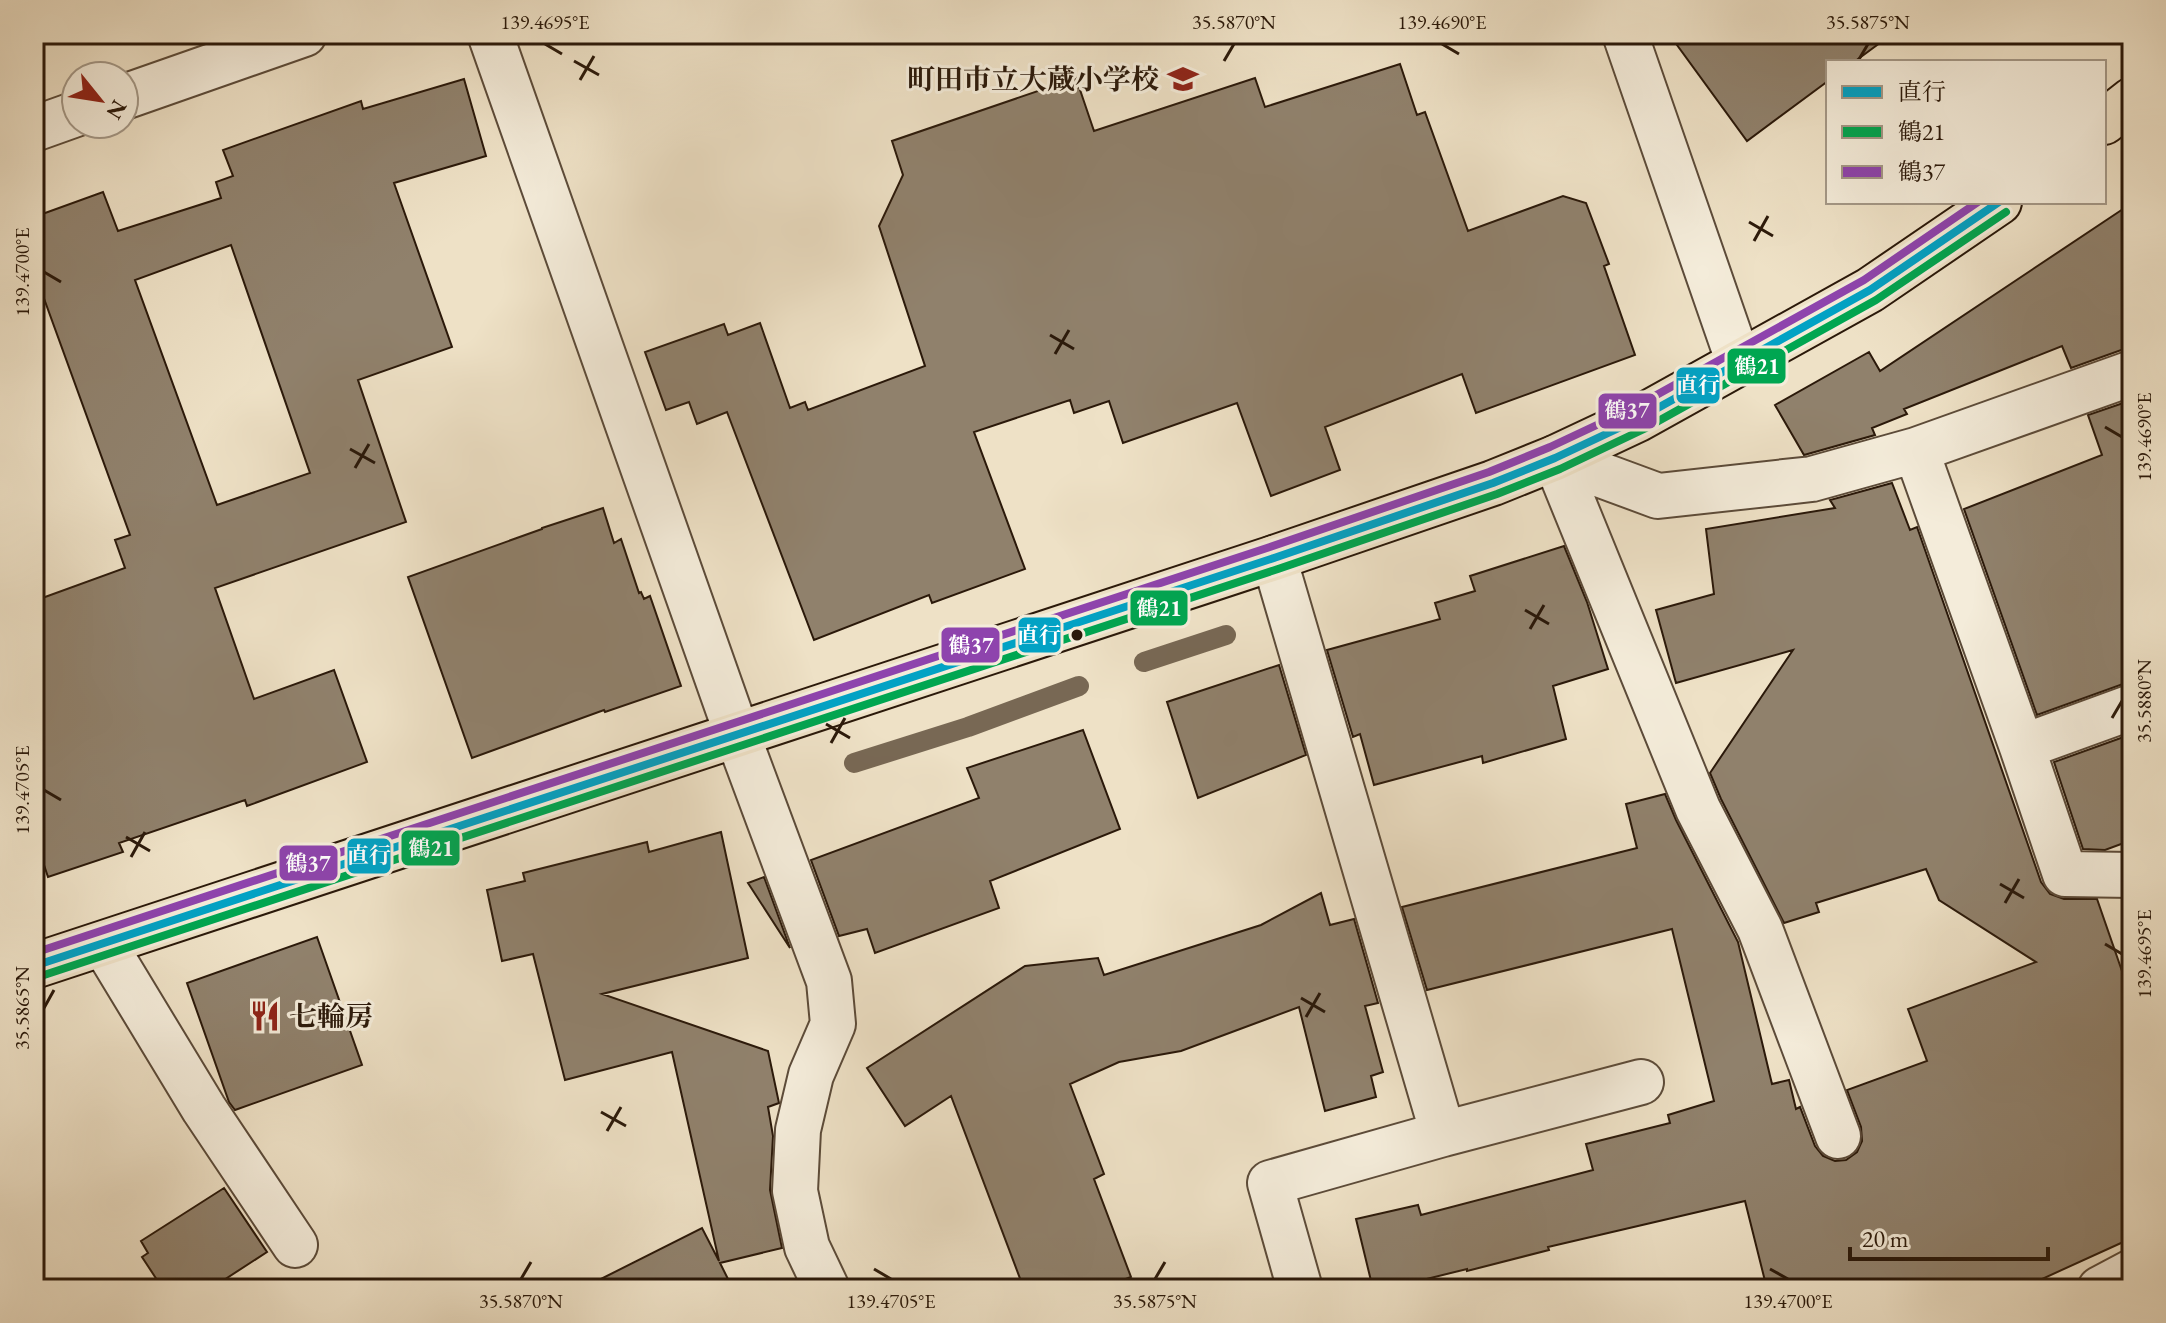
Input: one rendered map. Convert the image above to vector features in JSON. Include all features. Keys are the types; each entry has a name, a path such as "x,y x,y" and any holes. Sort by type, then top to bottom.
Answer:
{"main road":[{"path":"2106,120 2132,100"},
{"path":"34,966 1493,483 1638,419 1739,363 1870,290 1996,204"}],"street":[{"path":"140,91 304,34"},
{"path":"490,34 737,734 829,981 833,1024 811,1075 798,1130 795,1191 807,1247 827,1289"},
{"path":"1625,34 1739,363"},
{"path":"34,129 60,120"},
{"path":"1555,458 1658,496 1812,479 1916,450 2132,373"},
{"path":"1916,450 2065,874 2132,875"},
{"path":"1555,458 1698,809 1760,929 1838,1136"},
{"path":"1274,558 1443,1134"},
{"path":"2022,747 2132,707"},
{"path":"104,944 204,1109 295,1245"},
{"path":"1300,1289 1270,1183 1641,1082"}],"building":[{"path":"1669,34 1892,34 1857,60 1826,60 1826,82 1747,141"},
{"path":"1400,64 1417,115 1425,112 1468,231 1563,196 1586,203 1609,264 1604,266 1635,355 1476,413 1462,374 1325,427 1340,470 1271,496 1237,403 1123,443 1109,401 1074,413 1070,400 974,432 1025,569 932,603 929,595 814,640 727,412 697,424 689,402 666,410 645,352 724,324 728,335 760,323 790,408 805,402 808,410 925,366 879,226 903,175 892,141 1076,78 1094,131 1255,78 1265,107"},
{"path":"464,79 486,156 394,183 452,347 358,380 406,522 215,588 254,699 334,670 367,762 247,806 245,800 119,843 123,852 48,877 34,835 34,601 125,568 115,540 130,535 34,271 34,217 103,192 118,231 221,198 216,182 233,176 223,150 361,101 363,109","holes":["231,245 310,473 217,505 135,280"]},
{"path":"2132,203 2132,349 2071,368 2062,346 1904,409 1907,414 1872,428 1875,435 1804,455 1775,405 1869,352 1880,371"},
{"path":"2132,400 2132,683 2037,715 1964,509 2102,455 2088,415"},
{"path":"1892,483 1910,530 1917,527 2041,882 2050,894 2064,899 2097,899 2132,1000 2132,1238 2020,1289 1767,1289 1745,1201 1548,1247 1549,1250 1467,1271 1386,1289 1373,1289 1356,1219 1418,1205 1421,1215 1593,1170 1586,1144 1670,1123 1668,1115 1714,1101 1672,929 1427,990 1402,907 1637,848 1626,804 1665,794 1738,942 1772,1084 1789,1080 1796,1109 1800,1107 1815,1146 1823,1156 1835,1161 1846,1160 1857,1152 1862,1141 1861,1127 1847,1090 1927,1061 1908,1009 2036,962 1939,900 1926,869 1816,903 1819,912 1784,923 1710,773 1793,650 1676,683 1656,610 1714,594 1706,529 1835,508 1830,500"},
{"path":"603,508 614,543 621,539 639,593 644,599 650,596 681,686 472,758 408,577"},
{"path":"1564,546 1587,602 1608,669 1553,686 1566,739 1483,763 1482,756 1374,785 1360,734 1353,737 1327,650 1440,619 1435,603 1475,591 1470,576"},
{"path":"1279,665 1306,755 1198,798 1167,702"},
{"path":"1083,730 1120,829 990,881 999,908 875,953 867,929 839,936 811,860 979,798 967,768"},
{"path":"2132,734 2132,840 2105,850 2083,849 2054,762"},
{"path":"721,832 748,958 602,994 768,1051 779,1103 768,1107 773,1136 770,1190 782,1248 720,1263 733,1289 581,1289 702,1228 719,1261 672,1052 565,1080 533,954 502,961 487,890 525,881 523,873 647,842 649,852"},
{"path":"764,877 790,948 748,883"},
{"path":"1321,893 1330,925 1354,919 1378,1003 1365,1006 1383,1072 1371,1076 1376,1097 1325,1111 1299,1007 1181,1051 1119,1062 1070,1084 1104,1174 1094,1179 1131,1277 1099,1289 1024,1289 951,1096 905,1126 867,1068 1025,966 1098,958 1104,975 1261,925"},
{"path":"317,937 362,1065 235,1110 229,1102 187,983"},
{"path":"224,1188 267,1252 210,1289 163,1289 142,1257 148,1253 141,1241"}],"waterway":[{"path":"1144,662 1226,635"},
{"path":"854,763 968,727 1079,686"}],"transit line":[{"name":"鶴37","path":"34,953 1270,547 1489,472 1633,408 1864,280 1975,204"},
{"name":"直行","path":"34,966 1493,483 1638,419 1870,290 1996,204"},
{"name":"鶴21","path":"38,977 1497,494 1560,469 1644,429 1876,300 2006,212"}],"place":[{"name":"町田市立大蔵小学校","path":"1183,79"},
{"name":"七輪房","path":"265,1016"}]}
